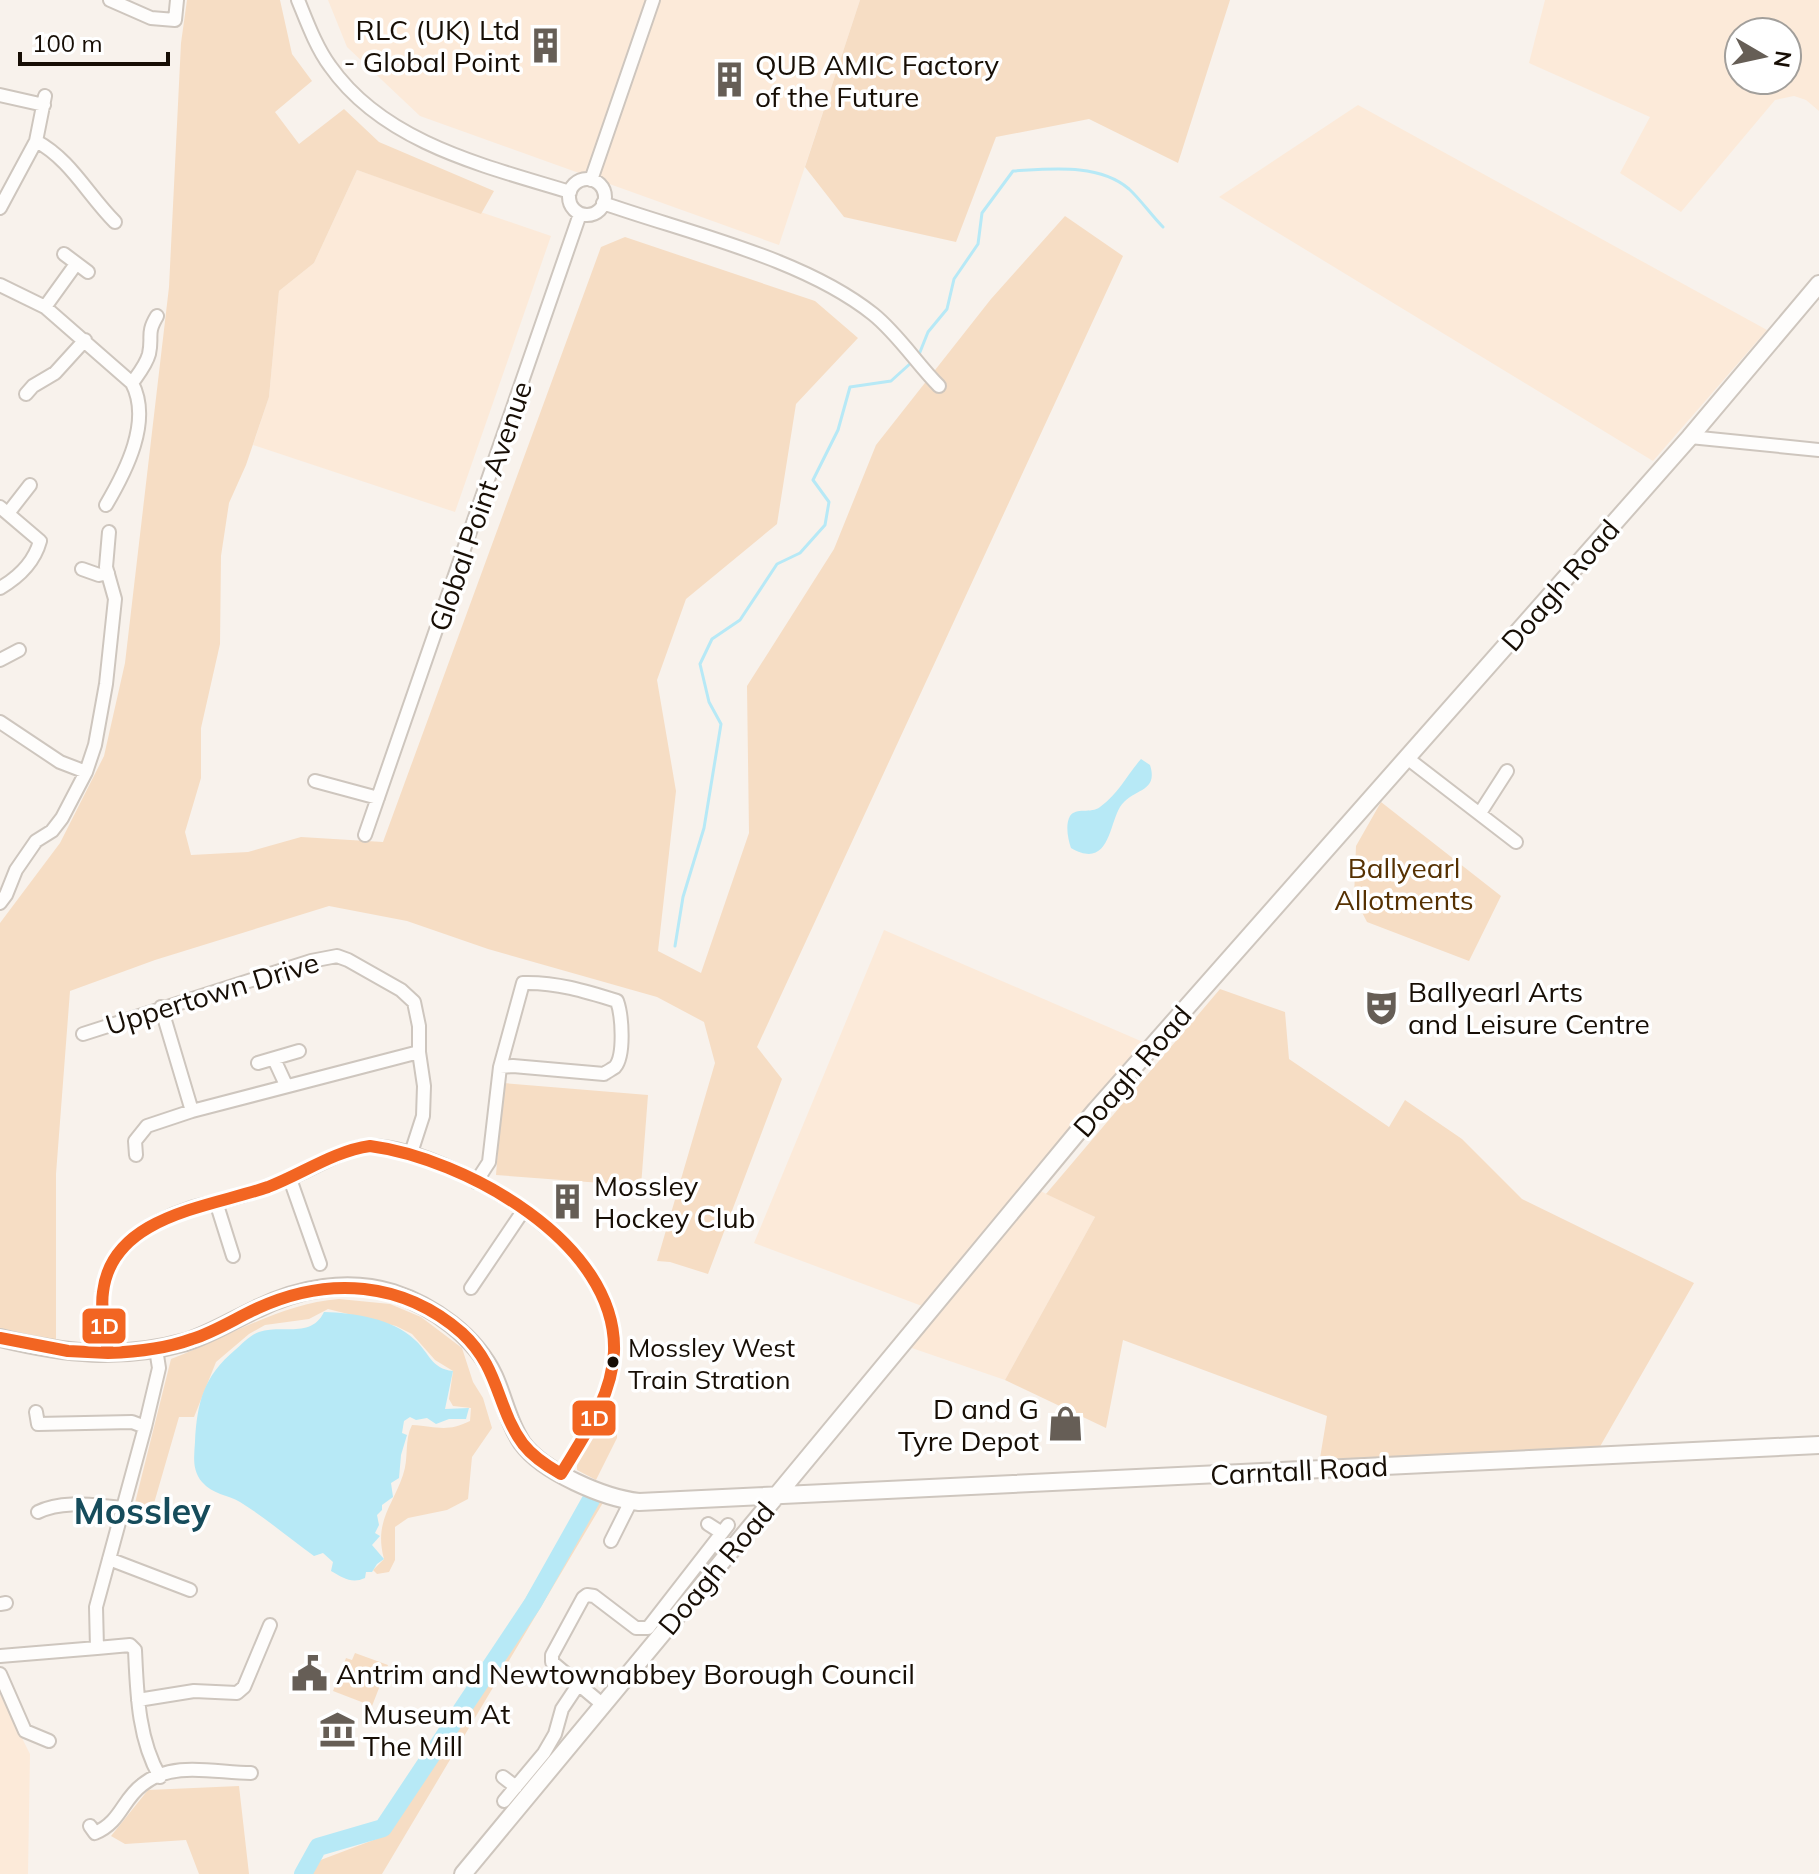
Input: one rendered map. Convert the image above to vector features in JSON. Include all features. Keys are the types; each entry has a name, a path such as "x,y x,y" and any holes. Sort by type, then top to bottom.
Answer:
{"main road":[{"name":"Doagh Road","path":"463,1874 1077,1133 1690,437 1819,284"},
{"path":"0,1338 70,1353 108,1354 156,1349 200,1337 258,1308 297,1293 352,1286 392,1293 430,1311 468,1340 485,1359 522,1443 539,1460 590,1488 628,1500"},
{"name":"Carntall Road","path":"628,1500 1819,1445"}],"street":[{"path":"110,0 151,18 175,20 177,0"},
{"path":"298,0 330,66 363,103 408,136 570,192"},
{"path":"591,180 653,0"},
{"path":"0,95 44,100 36,141 0,208"},
{"path":"36,141 63,159 115,222"},
{"path":"591,180 601,187 603,203 594,213 580,214 572,207 570,192 578,182 591,180"},
{"path":"603,203 795,269 840,290 876,316 939,386"},
{"name":"Global Point Avenue","path":"365,835 580,214"},
{"path":"64,254 88,272"},
{"path":"45,307 76,264"},
{"path":"0,285 45,307 132,383 139,396 139,420 132,449 118,485 106,505"},
{"path":"132,383 146,364 151,345 149,329 157,316"},
{"path":"26,394 55,373 85,340"},
{"path":"1690,437 1819,450"},
{"path":"0,588 16,578 32,560 40,541 5,510 30,485"},
{"path":"0,903 16,870 36,841 52,831 62,818 86,772 95,745 106,684 115,599 108,573 109,532"},
{"path":"82,569 99,575 108,573"},
{"path":"0,660 19,650"},
{"path":"0,722 60,762 86,772"},
{"path":"1407,758 1516,842"},
{"path":"1480,813 1507,771"},
{"path":"315,781 378,798"},
{"name":"Uppertown Drive","path":"83,1034 326,956 337,956 409,995 417,1013 424,1086 423,1116 411,1153"},
{"path":"476,1182 489,1162 500,1067 523,983 545,982 617,1001 622,1015 619,1057 615,1068 604,1074 500,1067"},
{"path":"161,1007 192,1111"},
{"path":"258,1063 299,1051"},
{"path":"136,1155 135,1141 147,1126 286,1085 419,1052"},
{"path":"274,1059 286,1085"},
{"path":"108,1354 102,1300 111,1265 122,1250 150,1226 187,1209 290,1179 366,1146 411,1153 476,1182 554,1234 592,1276 605,1302 613,1329 614,1354 609,1383 561,1474"},
{"path":"290,1179 320,1264"},
{"path":"216,1202 233,1256"},
{"path":"471,1288 523,1211"},
{"path":"97,1648 96,1607 159,1368 156,1349"},
{"path":"36,1412 38,1424 132,1422 145,1427"},
{"path":"611,1541 628,1500"},
{"path":"38,1512 50,1506 63,1505 124,1508"},
{"path":"602,1704 552,1662 552,1655 583,1598 594,1596 636,1628 648,1628 725,1529 708,1524"},
{"path":"109,1559 190,1590"},
{"path":"138,1700 194,1691 237,1693 244,1687 270,1625"},
{"path":"0,1656 130,1645 135,1650 138,1700 149,1758 160,1777"},
{"path":"0,1674 25,1731 49,1741"},
{"path":"504,1801 544,1753 555,1734 562,1709 578,1685"},
{"path":"90,1826 95,1833 109,1827 142,1785 160,1777 198,1769 251,1773"},
{"path":"503,1777 516,1787"}],"shaded area":[{"path":"328,0 860,0 779,245 420,116 347,47"},
{"path":"1545,0 1819,0 1819,111 1806,100 1794,96 1775,100 1681,212 1620,173 1650,117 1529,63"},
{"path":"1358,105 1767,330 1653,461 1219,197"},
{"path":"357,170 551,236 455,512 253,445 269,397 279,291 314,263"},
{"path":"884,930 1143,1042 1102,1104 1032,1187 1095,1217 1005,1380 906,1346 922,1306 754,1243"},
{"path":"0,1694 30,1754 28,1874 0,1874"}],"green space":[{"path":"187,0 280,0 292,54 312,81 275,112 299,144 344,109 379,142 494,191 481,214 357,170 314,263 279,291 269,397 246,465 229,503 221,556 220,644 201,728 201,778 185,832 191,855 248,852 301,837 383,842 601,247 625,237 815,301 858,338 796,404 777,524 686,599 657,680 676,791 658,951 701,973 749,833 747,686 834,549 876,445 991,299 1065,216 1123,256 757,1047 782,1079 708,1274 657,1261 715,1063 704,1022 657,997 488,949 407,921 329,906 155,960 70,991 56,1174 56,1340 0,1328 0,923 60,843 104,756 125,663 169,287 181,43"},
{"path":"860,0 1230,0 1178,163 1089,119 996,137 956,242 844,217 805,167"},
{"name":"Ballyearl Allotments","path":"1381,802 1501,896 1469,961 1367,922 1354,897 1356,846"},
{"path":"1220,989 1285,1012 1289,1059 1389,1127 1405,1100 1462,1139 1522,1199 1694,1283 1598,1450 1319,1464 1327,1416 1123,1340 1106,1428 1005,1380 1095,1217 1046,1194"},
{"path":"503,1083 648,1095 641,1186 496,1175"},
{"path":"339,1299 390,1304 421,1317 462,1348 492,1428 472,1457 468,1499 447,1510 408,1518 395,1527 395,1560 389,1572 377,1574 373,1570 384,1559 381,1546 383,1525 403,1475 412,1425 454,1427 470,1421 471,1408 453,1406 449,1399 453,1371 435,1360 412,1334 396,1326 328,1309 309,1319 265,1325 249,1334 216,1362 194,1417 179,1417 148,1524 131,1519 171,1359 274,1315"},
{"path":"601,1422 617,1429 617,1438 596,1480 577,1470 577,1464"},
{"path":"587,1495 604,1501 382,1874 309,1874 318,1861 384,1836"},
{"path":"355,1653 388,1665 372,1706 333,1691 346,1658 352,1660"},
{"path":"239,1786 249,1874 199,1874 186,1840 125,1844 111,1836 148,1790"}],"water":[{"path":"1141,759 1150,765 1151,781 1120,807 1106,842 1093,853 1071,848 1067,828 1070,816 1100,807 1118,790"},
{"path":"324,1312 372,1318 406,1333 435,1363 453,1371 445,1409 469,1408 466,1419 449,1419 436,1424 427,1418 416,1420 410,1417 404,1421 402,1433 407,1435 399,1478 391,1483 393,1497 382,1505 377,1515 379,1525 375,1533 380,1536 372,1545 384,1559 372,1572 366,1572 365,1578 356,1580 331,1571 333,1562 323,1553 314,1556 250,1508 206,1486 194,1463 200,1402 209,1380 224,1360 256,1333 304,1328 312,1325"}],"waterway":[{"path":"918,357 928,332 947,309 954,279 978,244 982,213 1013,171 1074,170 1103,175 1129,189 1163,227"},
{"path":"675,946 683,897 704,828 721,724 709,702 700,664 712,639 740,620 777,564 800,553 825,525 829,502 813,480 838,430 850,387 891,381 912,362"},
{"path":"303,1874 318,1847 383,1828 533,1603 592,1498"}],"transit line":[{"name":"1D","path":"370,1146 448,1168 489,1187 528,1212 563,1242 591,1275 608,1312 614,1352 612,1369 595,1416 561,1474 540,1461 523,1444 507,1416 484,1360 462,1333 439,1316 390,1294 338,1288 311,1291 258,1308 209,1333 182,1342 108,1353 102,1300 110,1266 125,1246 144,1230 193,1209 268,1187 331,1158 370,1146"},
{"name":"1D","path":"0,1338 68,1351 108,1353"}],"place":[{"name":"RLC (UK) Ltd - Global Point","path":"546,45"},
{"name":"QUB AMIC Factory of the Future","path":"729,80"},
{"name":"Ballyearl Arts and Leisure Centre","path":"1382,1007"},
{"name":"Mossley Hockey Club","path":"568,1201"},
{"name":"Mossley West Train Stration","path":"613,1362"},
{"name":"D and G Tyre Depot","path":"1065,1424"},
{"name":"Antrim and Newtownabbey Borough Council","path":"310,1673"},
{"name":"Museum At The Mill","path":"337,1729"}],"district":[{"name":"Mossley","path":"142,1510"}]}
